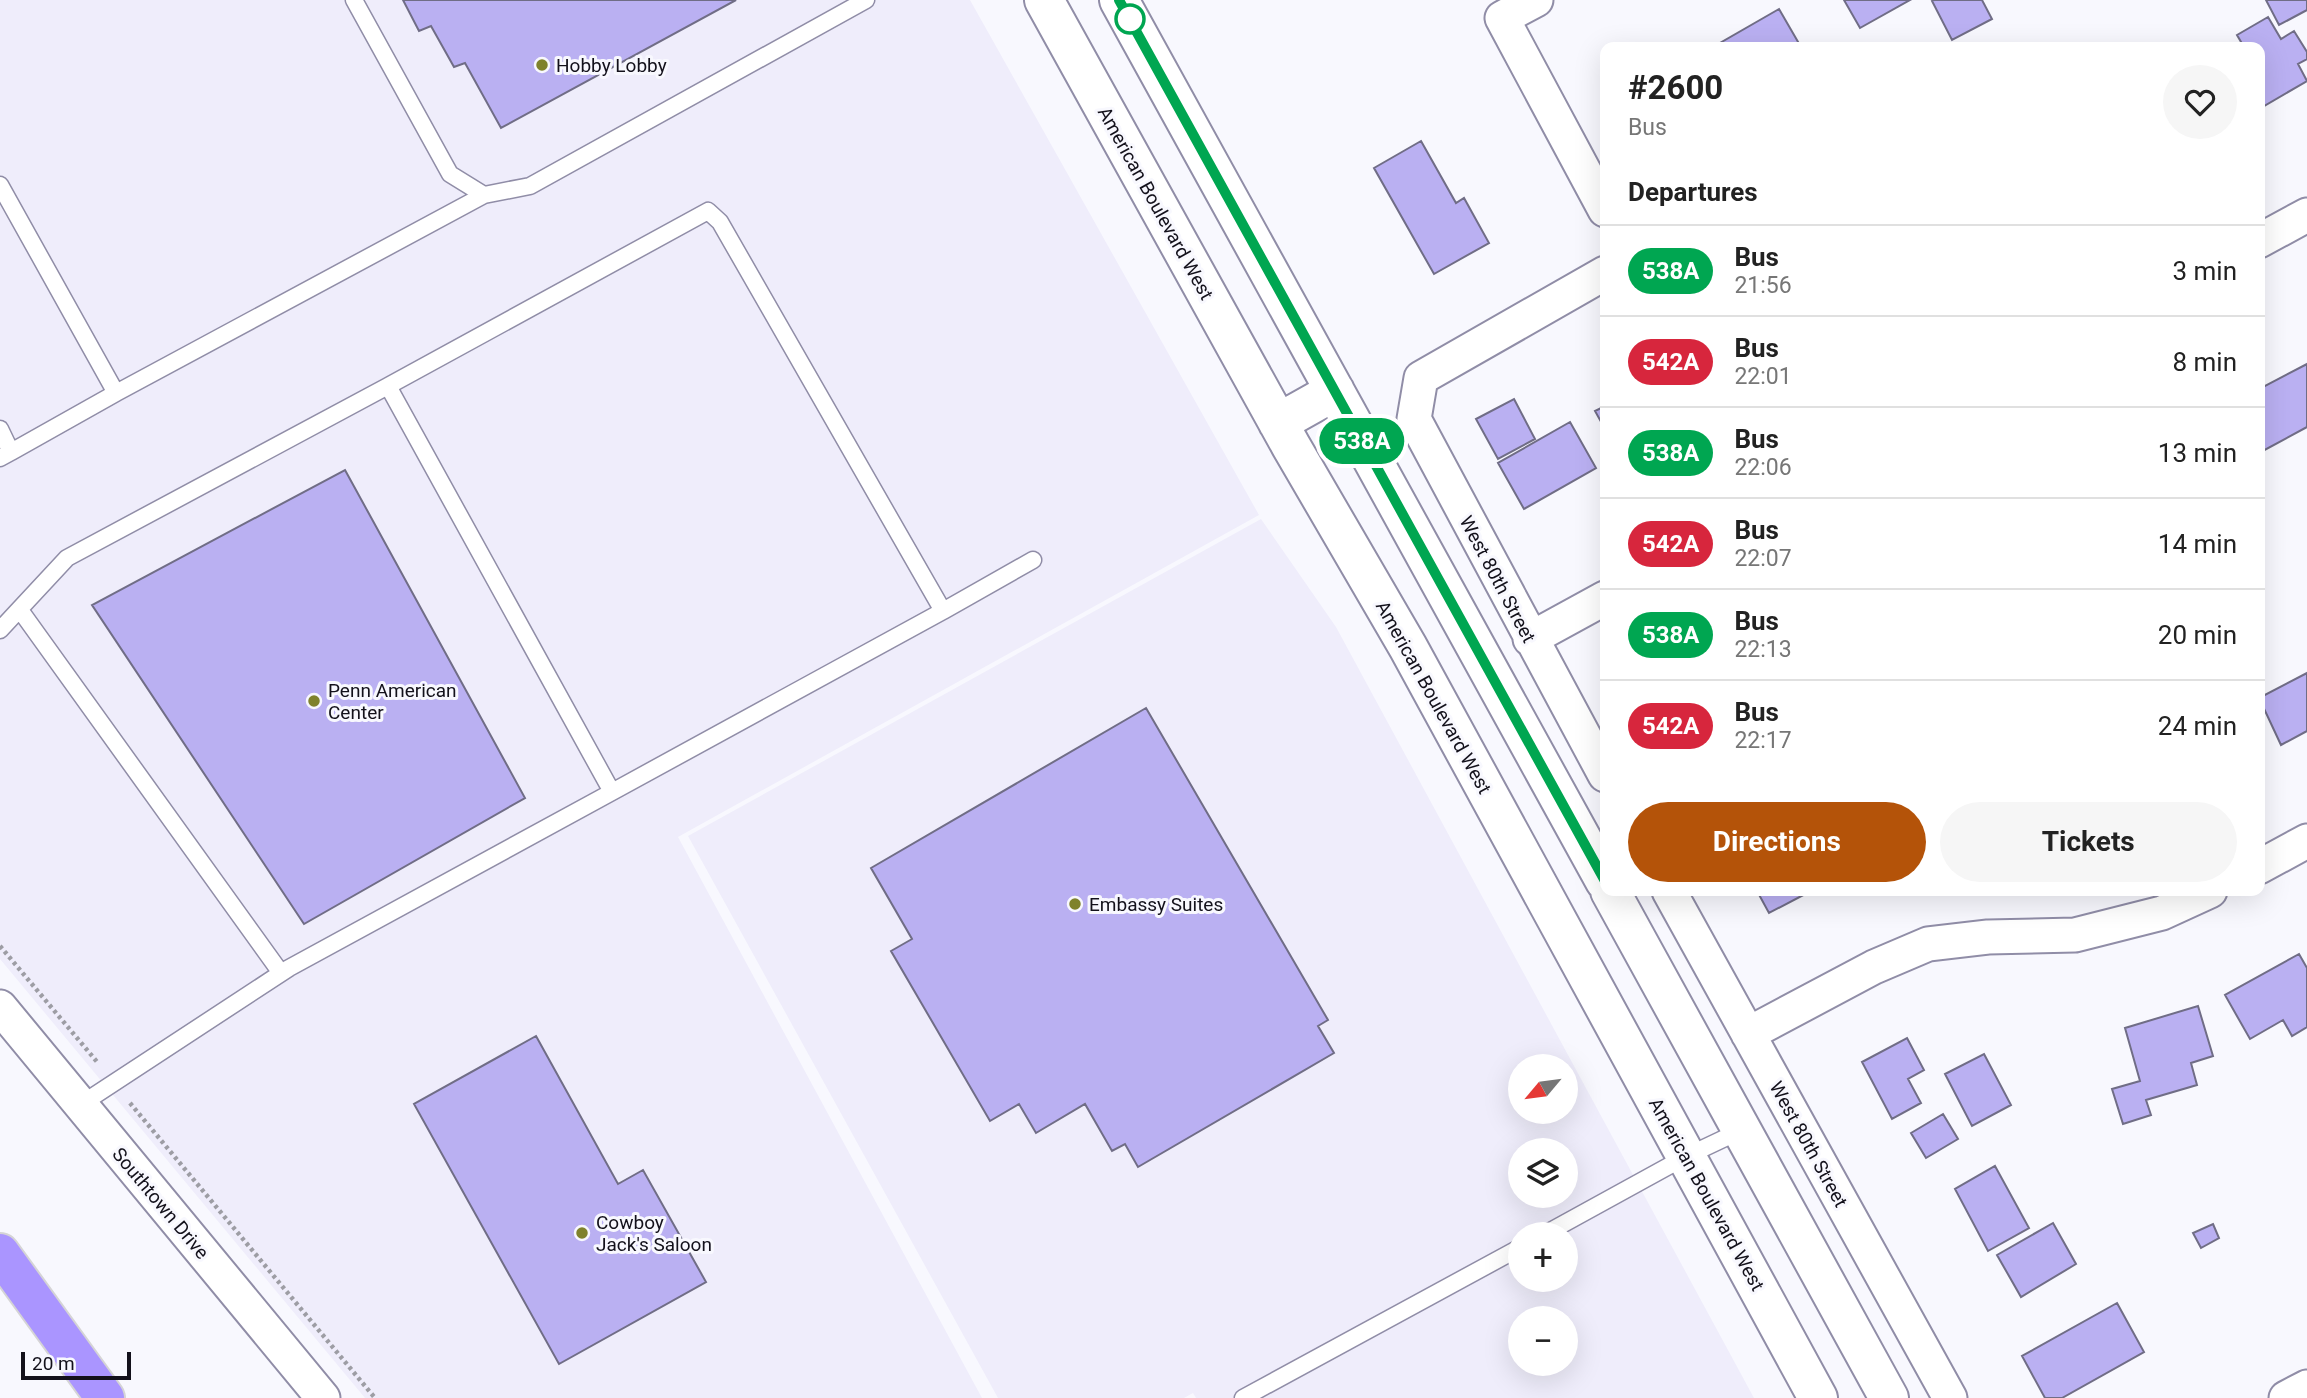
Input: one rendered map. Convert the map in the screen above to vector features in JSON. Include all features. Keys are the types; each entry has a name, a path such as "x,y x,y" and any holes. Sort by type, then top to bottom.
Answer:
{"highway":[{"path":"0,1253 105,1398"}],"main road":[{"name":"American Boulevard West","path":"1044,0 1278,423 1408,647 1818,1398"},
{"path":"1119,0 1600,872"},
{"path":"1278,423 1335,391"},
{"path":"1613,896 1889,1398"}],"street":[{"path":"1536,0 1503,18 1600,201"},
{"path":"2265,238 2307,215"},
{"name":"West 80th Street","path":"1600,277 1421,378 1414,419 1600,766"},
{"path":"1530,639 1600,601"},
{"path":"2265,864 2307,841"},
{"name":"West 80th Street","path":"1672,896 1950,1398"},
{"path":"1748,1034 1874,967 1928,944 1988,937 2075,935 2161,913 2199,896"},
{"name":"Southtown Drive","path":"0,1007 323,1398"},
{"path":"2286,1398 2307,1387"}],"lane":[{"path":"354,0 450,174 484,195"},
{"path":"0,429 5,455 484,195 530,187 866,0"},
{"path":"0,185 116,393"},
{"path":"0,630 67,558 708,211 720,222 943,611"},
{"path":"388,386 612,792"},
{"path":"80,1105 281,973 1033,560"},
{"path":"20,610 281,973"},
{"path":"1567,1222 1687,1156 1742,1130"},
{"path":"1243,1398 1508,1254"}],"path":[{"path":"0,946 375,1398"}],"shaded area":[{"path":"0,0 970,0 1259,515 678,837 982,1398 365,1398 0,959"},
{"path":"1261,519 1336,627 1567,1054 1508,1054 1508,1124 1578,1124 1578,1073 1754,1398 1196,1398 1193,1393 1184,1398 998,1398 688,836"}],"building":[{"name":"Hobby Lobby","path":"403,0 736,0 501,128 465,63 454,67 431,26 419,31"},
{"path":"1844,0 1910,0 1860,28"},
{"path":"1982,0 1992,19 1952,40 1932,1"},
{"path":"2266,0 2307,0 2307,10 2279,25"},
{"path":"1779,9 1798,42 1722,42"},
{"path":"2268,17 2281,39 2294,31 2307,52 2307,59 2298,64 2307,81 2265,106 2265,42 2241,42 2237,35"},
{"path":"1421,141 1456,203 1464,198 1489,243 1434,274 1374,168"},
{"path":"2307,364 2307,427 2265,450 2265,386"},
{"path":"1514,399 1535,439 1498,459 1476,419"},
{"path":"1570,422 1596,468 1524,509 1498,463"},
{"name":"Penn American Center","path":"345,470 525,798 304,924 92,605"},
{"path":"2307,673 2307,731 2281,745 2265,711 2265,695"},
{"name":"Embassy Suites","path":"1146,708 1328,1020 1318,1026 1334,1053 1138,1167 1125,1144 1112,1151 1085,1104 1036,1133 1019,1104 990,1121 891,951 912,939 871,868"},
{"path":"1760,896 1801,896 1769,913"},
{"path":"2299,954 2307,968 2307,1027 2292,1036 2283,1020 2250,1039 2225,995"},
{"path":"2198,1006 2213,1056 2191,1063 2197,1085 2146,1100 2151,1115 2123,1124 2112,1089 2140,1081 2125,1028"},
{"name":"Cowboy Jack's Saloon","path":"536,1036 618,1184 643,1170 706,1282 559,1364 414,1104"},
{"path":"1907,1038 1924,1070 1908,1079 1921,1103 1892,1119 1862,1062"},
{"path":"1984,1054 2011,1105 1972,1126 1945,1074"},
{"path":"1943,1114 1958,1139 1926,1158 1911,1133"},
{"path":"1995,1166 2029,1228 1988,1251 1955,1189"},
{"path":"2053,1223 2076,1264 2021,1297 1997,1255"},
{"path":"2213,1224 2219,1238 2201,1248 2193,1233"},
{"path":"2117,1303 2144,1352 2062,1398 2045,1398 2022,1356"}],"bus line":[{"name":"538A","path":"1119,0 1600,872"}],"place":[{"name":"Hobby Lobby","path":"542,65"},
{"name":"Penn American Center","path":"314,701"},
{"name":"Embassy Suites","path":"1075,904"},
{"name":"Cowboy Jack's Saloon","path":"582,1233"}]}
